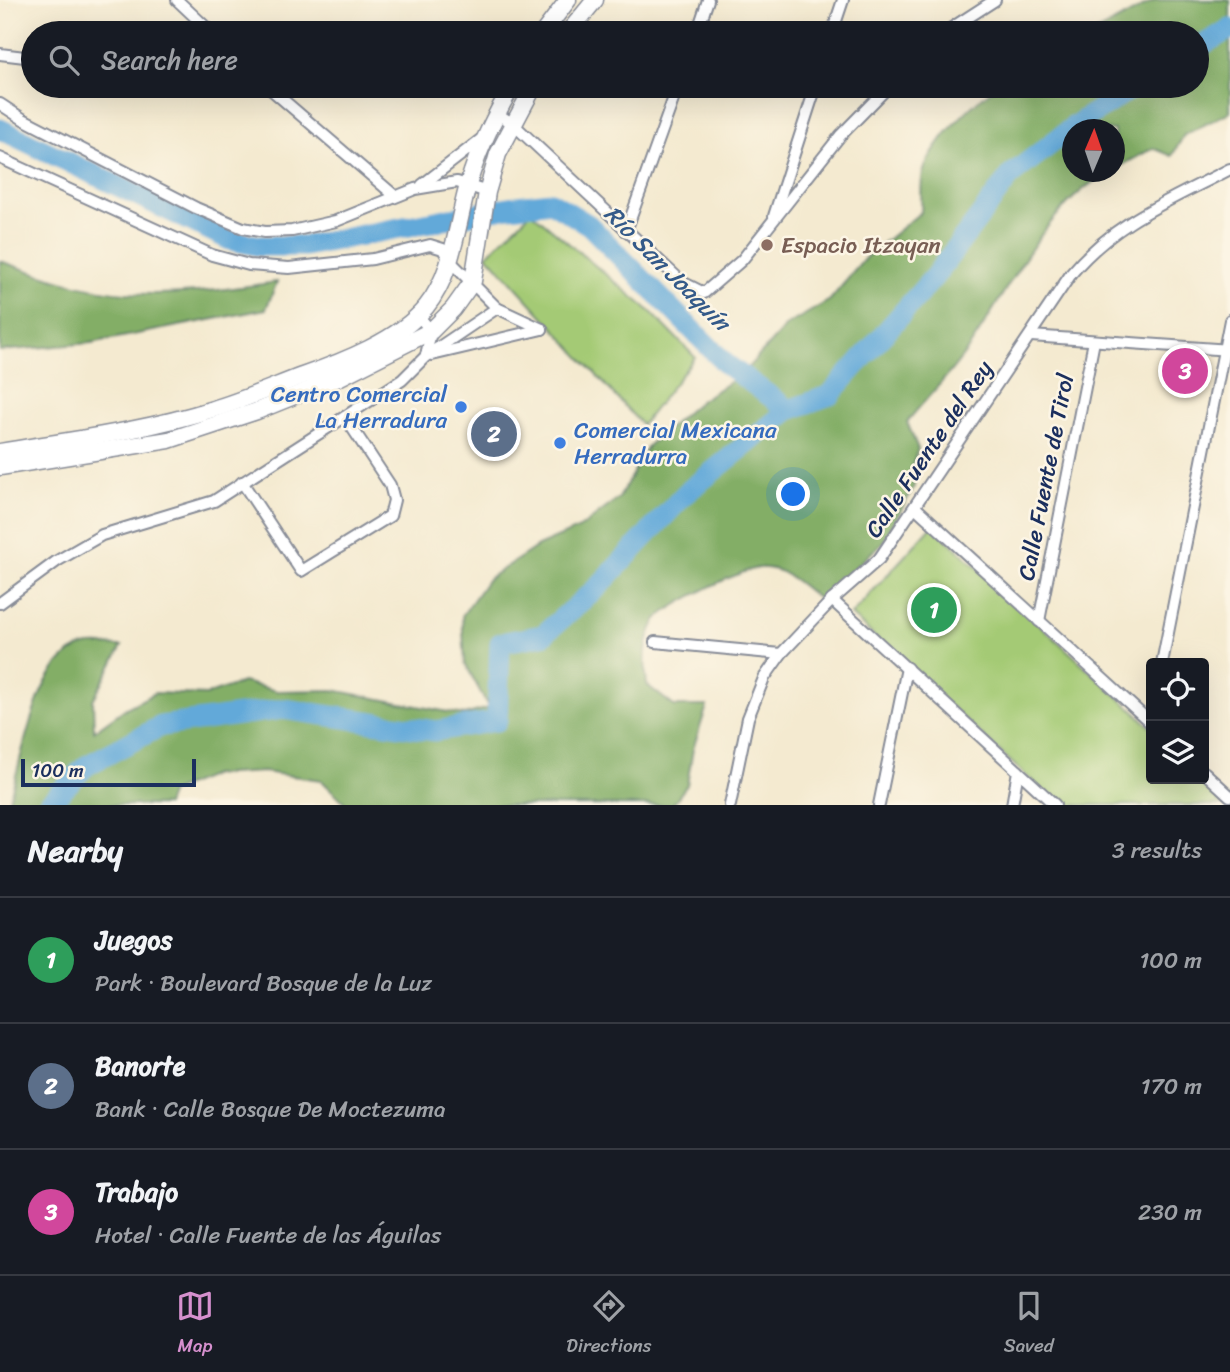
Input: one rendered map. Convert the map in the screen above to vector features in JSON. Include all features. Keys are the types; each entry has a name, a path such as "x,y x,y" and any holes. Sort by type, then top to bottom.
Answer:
{"main road":[{"path":"552,21 568,0"},
{"path":"578,21 595,0"},
{"path":"0,452 141,427 213,409 350,357 381,342 426,307 449,259 468,186 486,135 505,98"},
{"path":"0,467 169,440 257,411 324,383 432,331 453,309 473,281 487,192 498,153 527,98"}],"street":[{"path":"177,0 199,21"},
{"path":"701,21 708,0"},
{"path":"836,21 843,0"},
{"path":"960,21 980,6 995,0"},
{"path":"0,54 21,57"},
{"path":"281,98 395,196"},
{"path":"626,231 674,98"},
{"path":"772,222 812,98"},
{"path":"496,113 512,123 682,282 704,293 742,260 840,136 877,98"},
{"path":"0,104 23,119 196,208 243,228 265,232 303,229 336,222 415,189 450,183 487,192"},
{"path":"415,189 486,135"},
{"path":"0,158 212,255 249,265 289,268 373,259 430,245 443,249 449,259 497,308 542,329 426,356"},
{"name":"Calle Fuente del Rey","path":"730,805 748,718 764,678 781,654 832,600 879,559 1072,274 1093,248 1123,224 1230,169"},
{"path":"0,603 57,561 102,535 214,501 402,380 426,356 497,308"},
{"path":"417,314 432,331 426,356"},
{"path":"1163,658 1227,350 1230,320"},
{"path":"1031,336 1227,350"},
{"name":"Calle Fuente de Tirol","path":"1040,621 1094,341"},
{"path":"242,482 301,570 390,516 394,500 390,485 345,417"},
{"path":"915,507 1146,716"},
{"path":"832,600 1055,805"},
{"path":"655,642 781,654"},
{"path":"880,805 907,668"},
{"path":"1012,805 1018,771"},
{"path":"1209,777 1230,796"}],"green space":[{"path":"1155,0 1230,0 1230,112 1184,135 1172,156 1153,148 1125,163 1125,119 1062,119 1062,182 1094,182 1066,205 1048,226 965,353 907,422 918,449 911,469 914,487 883,542 820,600 785,574 759,568 703,590 672,608 655,622 646,653 647,685 674,706 707,706 693,749 687,785 672,805 347,805 321,780 263,772 213,775 171,792 166,805 7,805 41,692 52,671 66,656 84,646 122,646 93,700 94,731 126,708 155,693 206,695 243,682 277,691 333,690 464,715 489,708 465,663 462,616 488,579 538,546 580,528 619,498 648,446 700,401 742,374 787,325 830,300 866,257 921,212 922,177 927,162 954,124 977,102 982,98 1209,98 1209,21 1117,21"},
{"path":"531,212 652,313 695,357 642,425 487,255"},
{"path":"0,261 78,285 126,293 183,293 277,282 266,309 91,343 0,351"},
{"path":"932,526 1146,722 1146,784 1209,783 1230,799 1230,805 1058,805 851,615"}],"waterway":[{"name":"Río San Joaquín","path":"1209,41 1230,29"},
{"path":"47,805 86,766 161,726 283,709 435,731 497,721 500,643 543,635 598,587 686,493 789,410 830,395 934,277 1011,175 1074,126 1117,98"},
{"name":"Río San Joaquín","path":"0,129 230,240 260,246 305,246 509,207 551,202 589,225 726,364 789,410"}],"place":[{"name":"Espacio Itzayan","path":"767,245"},
{"name":"Trabajo","path":"1185,371"},
{"name":"Centro Comercial La Herradura","path":"461,407"},
{"name":"Banorte","path":"494,434"},
{"name":"Comercial Mexicana Herradurra","path":"560,443"},
{"name":"Juegos","path":"934,610"}]}
